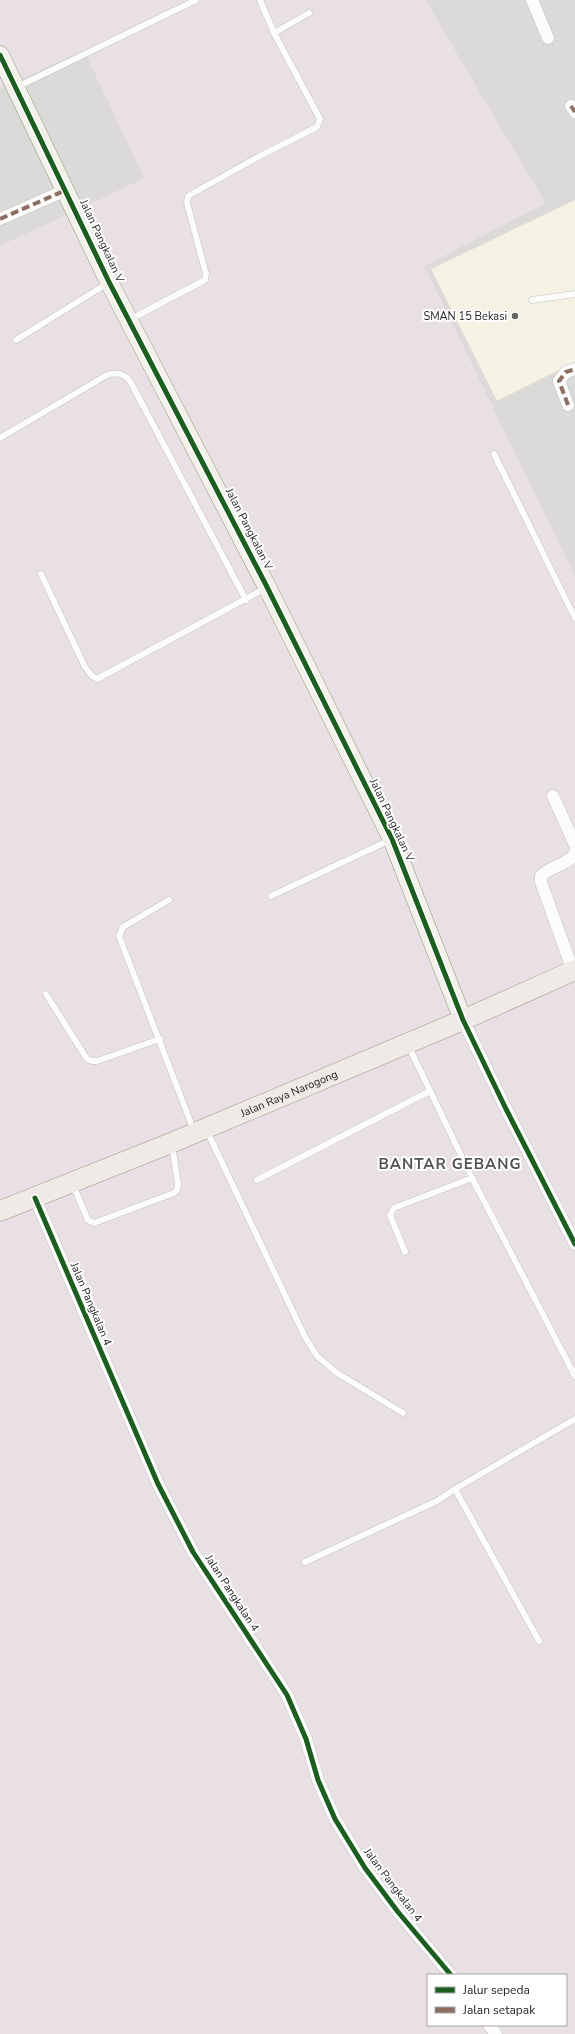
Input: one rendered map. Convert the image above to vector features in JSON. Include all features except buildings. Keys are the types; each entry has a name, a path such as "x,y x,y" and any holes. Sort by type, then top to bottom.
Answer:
{"main road":[{"name":"Jalan Raya Narogong","path":"0,1211 171,1144 464,1020 574,971"}],"street":[{"path":"532,0 548,38"},
{"name":"Jalan Pangkalan V","path":"0,55 110,282 267,587 392,839 464,1020"},
{"path":"0,219 66,190"},
{"path":"568,405 559,381 566,372 575,369"},
{"path":"553,796 575,845"},
{"path":"574,971 541,882 541,876 545,872 573,858 575,853"},
{"path":"464,1020 506,1109 575,1244"},
{"name":"Jalan Pangkalan 4","path":"35,1198 158,1484 193,1552 287,1695 306,1739 318,1780 335,1819 365,1868 398,1912 450,1974"},
{"path":"490,2026 496,2034"}],"lane":[{"path":"16,87 196,0"},
{"path":"129,320 205,280 206,274 187,203 188,196 320,124 320,118 274,33 260,0"},
{"path":"274,33 309,13"},
{"path":"16,340 110,282"},
{"path":"532,300 575,294"},
{"path":"0,438 107,375 116,373 125,375 130,381 246,600"},
{"path":"494,454 575,618"},
{"path":"41,574 85,667 92,676 97,679 246,600 267,587"},
{"path":"271,896 392,839"},
{"path":"169,900 123,927 119,936 160,1039 200,1131 305,1337 317,1356 337,1373 403,1413"},
{"path":"46,994 87,1058 92,1061 98,1061 160,1039"},
{"path":"407,1043 472,1178 575,1376"},
{"path":"257,1180 430,1091"},
{"path":"72,1183 88,1220 94,1223 174,1193 177,1190 178,1184 171,1144"},
{"path":"405,1252 390,1215 394,1208 472,1178"},
{"path":"305,1562 437,1501 455,1488 575,1419"},
{"path":"455,1488 539,1641"}],"shaded area":[{"path":"0,0 425,0 545,203 424,266 575,577 575,2034 0,2034 0,246 145,178 84,50 0,88"},
{"path":"425,0 575,0 575,577 424,266 545,203"},
{"path":"84,50 145,179 0,246 0,88"},
{"name":"SMAN 15 Bekasi","path":"575,200 575,362 497,401 431,269"}],"marked path":[{"path":"571,106 575,112"},
{"path":"0,219 66,190"},
{"path":"568,405 559,381 566,372 575,369"}],"cycle path":[{"path":"0,55 109,282 267,587 392,839 463,1020 506,1109 575,1244"},
{"path":"35,1198 158,1484 193,1552 287,1695 306,1739 318,1780 335,1819 365,1868 398,1912 450,1974"}],"place":[{"name":"SMAN 15 Bekasi","path":"515,316"}],"district":[{"name":"BANTAR GEBANG","path":"450,1164"}]}
